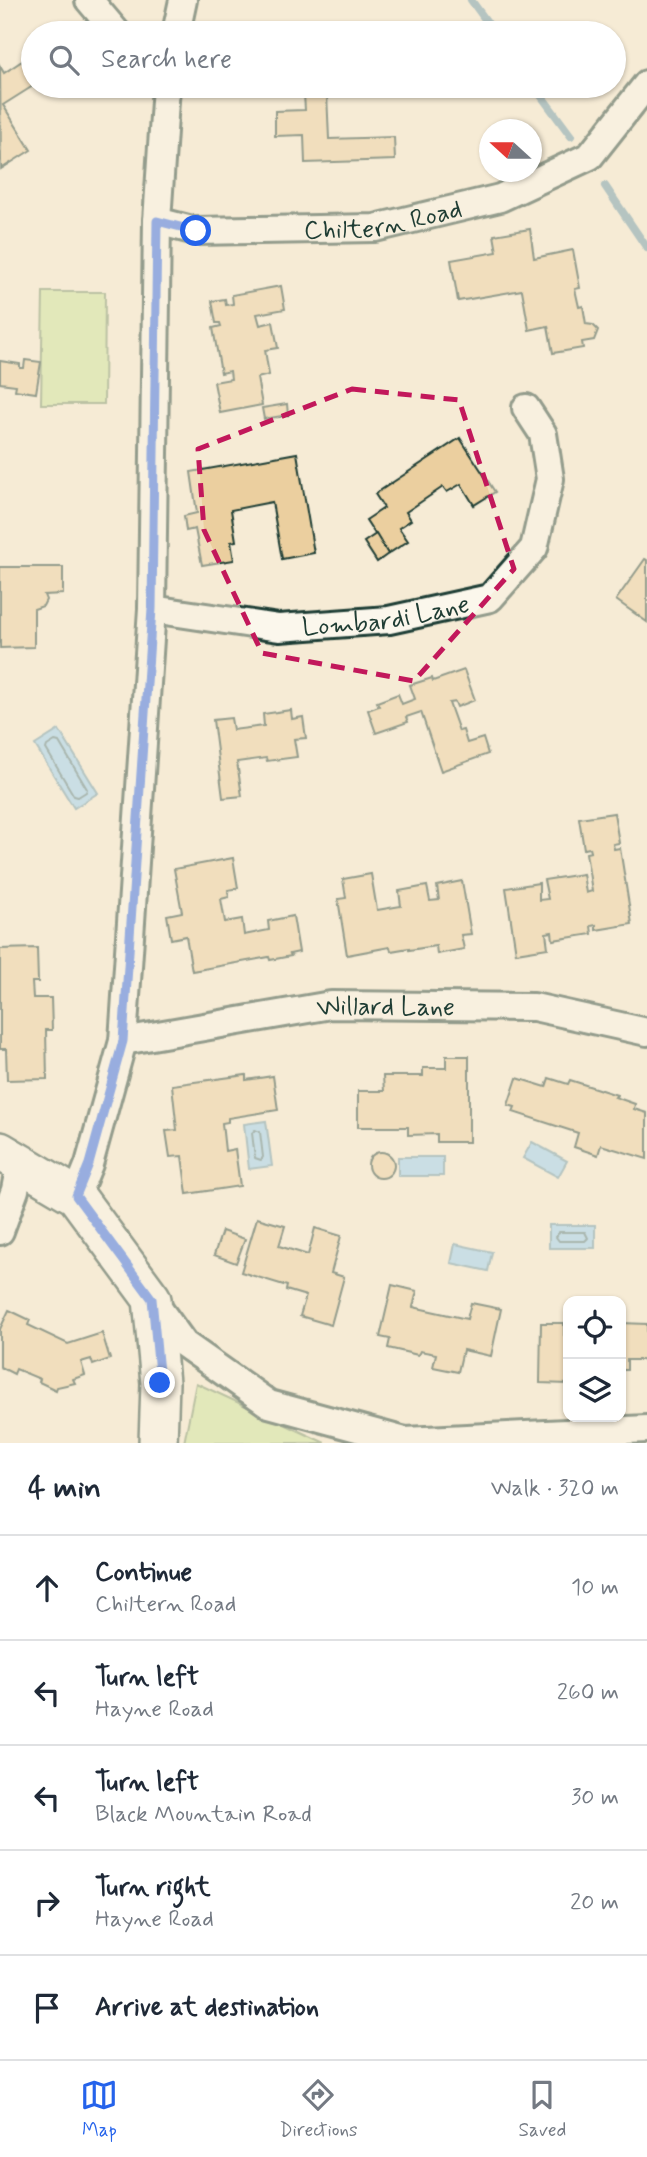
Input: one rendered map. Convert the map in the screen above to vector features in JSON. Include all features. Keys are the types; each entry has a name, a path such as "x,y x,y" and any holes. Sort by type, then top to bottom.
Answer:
{"street":[{"path":"89,0 107,21"},
{"path":"179,21 183,0"},
{"name":"Chiltern Road","path":"157,221 196,231 375,228 500,198 590,156 647,84"},
{"path":"76,1196 89,1164 123,1041 152,609 157,221 163,98"},
{"name":"Lombardi Lane","path":"152,609 279,628 389,620 490,598 534,548 550,479 543,434 526,408"},
{"name":"Willard Lane","path":"123,1041 331,1006 534,1007 647,1032"},
{"path":"10,1157 76,1196 184,1344 269,1404 405,1441 577,1438 647,1429"},
{"path":"0,1231 15,1190 10,1157"},
{"path":"152,1299 160,1383 158,1443"}],"highlighted area":[{"path":"352,389 459,400 514,569 414,681 262,653 204,530 198,449"}],"green space":[{"path":"43,292 105,292 104,404 41,404"},
{"path":"196,1383 325,1443 184,1443"}],"water":[{"path":"59,730 98,793 74,808 35,745"},
{"path":"266,1121 272,1166 249,1169 244,1124"},
{"path":"532,1142 567,1161 558,1177 523,1158"},
{"path":"398,1157 443,1157 443,1176 398,1176"},
{"path":"549,1225 595,1225 595,1248 549,1248"},
{"path":"455,1244 492,1252 488,1271 451,1263"}],"building":[{"path":"21,62 21,94 3,105 31,150 1,169 0,66 4,73"},
{"path":"304,98 327,98 329,139 394,137 395,160 305,163 304,135 275,136 275,111 305,110"},
{"path":"530,229 534,258 573,250 580,288 575,289 579,307 583,306 586,324 593,325 598,330 594,340 582,342 583,348 553,353 548,326 529,330 522,290 458,301 451,260 497,252 494,235"},
{"path":"281,286 285,309 257,314 260,325 273,322 278,348 265,350 269,375 257,378 262,405 220,413 214,382 231,379 230,371 221,373 213,328 221,326 216,323 212,301 225,299 226,305 233,304 232,295"},
{"path":"25,360 41,362 36,393 15,390 16,385 0,383 0,361 20,364 20,368 24,368"},
{"path":"287,404 288,415 264,419 262,408"},
{"path":"460,438 495,492 474,505 461,484 447,492 443,487 406,512 411,520 399,528 408,541 388,554 366,520 384,508 375,494"},
{"path":"297,453 314,553 282,559 272,502 231,510 236,541 231,542 234,560 202,565 195,529 186,531 184,516 197,513 191,472"},
{"path":"376,534 388,554 377,562 364,542"},
{"path":"645,559 647,560 647,622 616,600"},
{"path":"0,567 63,567 63,594 44,595 46,600 43,606 34,609 34,647 0,648"},
{"path":"464,670 475,700 457,707 455,702 449,703 459,731 463,730 467,743 483,738 488,754 441,771 421,712 406,717 408,722 376,733 368,710 379,706 377,702 398,694 402,704 415,699 410,685 432,678 433,681"},
{"path":"291,710 292,719 303,717 306,738 294,739 297,757 237,762 242,796 223,798 213,720 231,718 233,730 264,726 263,714"},
{"path":"614,813 619,843 613,844 614,849 620,848 632,924 596,930 596,925 591,926 592,934 553,940 552,932 546,933 548,948 516,953 506,888 539,883 539,900 548,899 544,880 583,874 586,893 592,891 586,853 591,852 590,848 584,849 579,818"},
{"path":"233,858 238,888 228,890 229,897 221,899 225,922 242,919 244,935 269,930 268,921 293,916 299,952 270,960 269,957 192,971 186,936 171,939 167,915 182,912 174,869"},
{"path":"371,874 377,910 401,906 399,891 427,886 430,901 439,900 437,886 462,881 471,934 461,935 464,949 437,954 436,946 391,951 390,947 347,955 338,899 346,898 343,879"},
{"path":"37,948 38,982 32,982 33,998 51,998 52,1030 46,1030 47,1079 7,1080 6,1049 0,1049 0,949"},
{"path":"446,1056 469,1056 469,1142 437,1142 437,1134 408,1135 408,1127 358,1127 358,1091 384,1091 383,1076 423,1076 423,1068 446,1068"},
{"path":"246,1075 246,1080 273,1076 278,1110 228,1118 228,1122 222,1123 225,1151 235,1149 240,1186 187,1194 182,1156 170,1157 166,1131 177,1130 172,1085"},
{"path":"517,1078 546,1087 549,1078 568,1084 570,1080 617,1095 615,1097 635,1104 634,1109 647,1113 647,1159 601,1145 598,1155 574,1147 578,1133 513,1112 515,1107 508,1105"},
{"path":"381,1152 390,1156 394,1165 390,1174 381,1178 372,1174 368,1165 372,1156"},
{"path":"257,1218 285,1226 279,1246 308,1255 315,1228 341,1236 331,1273 344,1277 331,1325 300,1316 306,1296 286,1290 287,1286 241,1272"},
{"path":"222,1231 245,1239 236,1263 214,1255"},
{"path":"392,1285 417,1291 413,1307 467,1319 471,1303 501,1309 491,1356 463,1350 458,1372 433,1367 436,1354 420,1351 418,1355 388,1348 390,1339 380,1337"},
{"path":"9,1310 30,1320 28,1325 68,1344 102,1333 110,1359 93,1365 91,1359 81,1362 85,1375 73,1379 75,1383 57,1387 56,1390 39,1382 40,1379 16,1369 14,1374 0,1367 0,1329"},
{"path":"541,1323 563,1323 563,1384 540,1383"},
{"path":"626,1323 647,1324 647,1360 627,1360 627,1370"}],"waterway":[{"path":"471,0 486,21"},
{"path":"543,98 571,136"},
{"path":"605,186 647,248"}],"route":[{"path":"160,1383 152,1299 98,1222 76,1196 89,1164 123,1041 152,609 157,221 196,231"}]}
